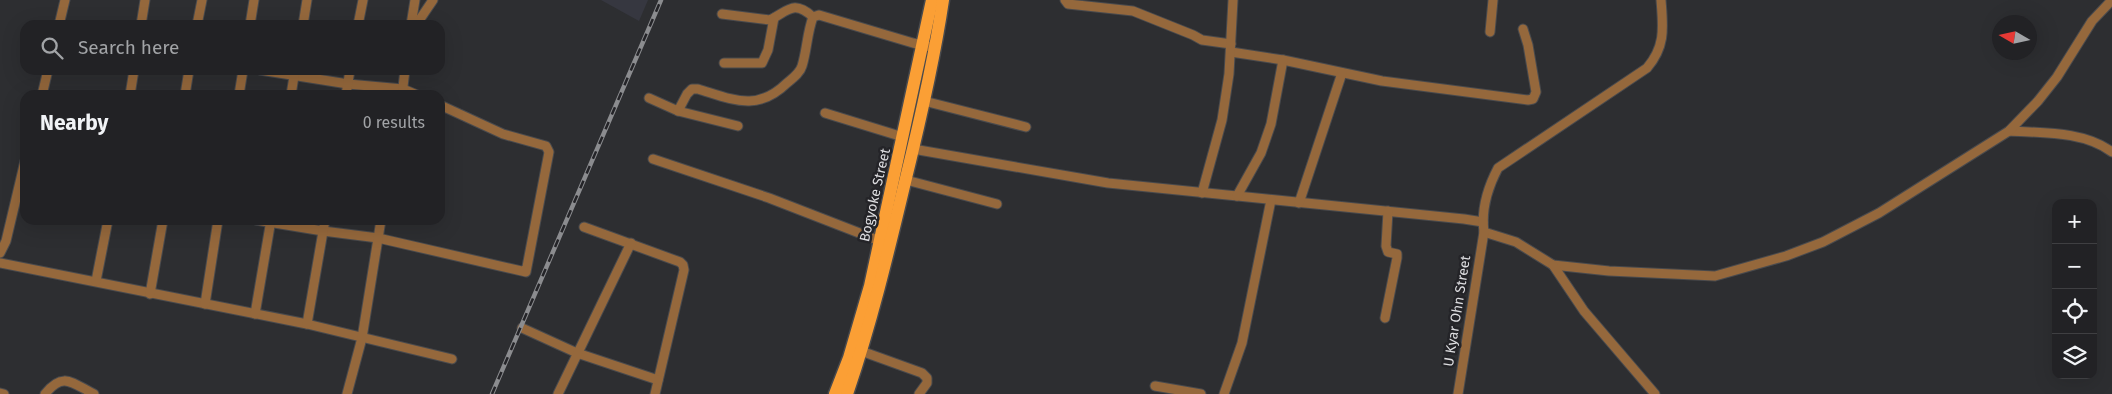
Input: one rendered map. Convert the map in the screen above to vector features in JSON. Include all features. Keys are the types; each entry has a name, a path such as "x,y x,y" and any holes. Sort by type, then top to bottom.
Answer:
{"main road":[{"name":"Bogyoke Street","path":"847,394 884,273 924,101 930,46 932,0"},
{"name":"Bogyoke Street","path":"835,394 849,358 870,286 903,137 943,0"}],"street":[{"path":"60,20 65,0"},
{"path":"142,20 145,0"},
{"path":"199,20 202,0"},
{"path":"251,20 254,0"},
{"path":"304,20 307,0"},
{"path":"359,20 363,0"},
{"path":"413,20 415,0"},
{"path":"419,20 433,0"},
{"path":"1065,0 1068,4 1132,11 1192,34 1202,40 1342,73 1382,81 1528,100 1533,99 1536,92 1528,45 1523,30"},
{"path":"1202,193 1222,120 1231,48 1233,0"},
{"path":"1490,32 1493,0"},
{"name":"U Kyar Ohn Street","path":"1458,394 1488,192 1498,168 1647,68 1659,51 1662,34 1661,0"},
{"path":"1553,265 1609,271 1715,276 1786,256 1823,242 1879,212 2009,131 2038,101 2057,76 2092,21 2112,0"},
{"path":"678,111 687,94 692,89 698,89 738,101 758,101 775,94 802,67 813,17 807,8 796,2 791,3 770,20 722,14"},
{"path":"813,17 818,14 930,46"},
{"path":"724,63 762,63 768,50 774,18"},
{"path":"1237,196 1261,153 1271,124 1283,60"},
{"path":"1299,203 1342,73"},
{"path":"43,90 47,75"},
{"path":"131,90 133,75"},
{"path":"186,90 188,75"},
{"path":"239,90 241,75"},
{"path":"292,90 295,75"},
{"path":"305,75 388,90"},
{"path":"347,90 349,75"},
{"path":"402,90 404,75"},
{"path":"649,98 678,111 738,126"},
{"path":"924,101 1026,127"},
{"path":"292,225 378,238 526,272 549,152 546,146 502,134 445,107"},
{"path":"825,113 903,137"},
{"path":"2009,131 2073,136 2104,146 2112,152"},
{"path":"913,149 1108,183 1464,219 1516,242 1553,265 1584,311 1655,394"},
{"path":"653,159 769,198 880,241"},
{"path":"906,180 997,204"},
{"path":"0,253 6,241 20,192"},
{"path":"1224,394 1242,343 1271,200"},
{"path":"1385,318 1397,258 1397,254 1388,252 1386,246 1388,212"},
{"path":"96,281 107,225"},
{"path":"150,294 162,225"},
{"path":"205,304 217,225"},
{"path":"255,314 270,225"},
{"path":"307,324 324,225"},
{"path":"347,394 362,338 380,225"},
{"path":"584,227 631,243 680,262 683,265 684,270 655,394"},
{"path":"558,394 631,243"},
{"path":"0,263 307,324 452,359"},
{"path":"522,328 577,353 658,380"},
{"path":"861,351 922,373 927,378 927,383 920,394"},
{"path":"45,394 55,382 61,381 68,382 94,394"},
{"path":"1155,386 1201,394"},
{"path":"0,393 4,394"}],"shaded area":[{"path":"601,0 648,0 639,21"}],"railway":[{"path":"492,394 661,0"}]}
